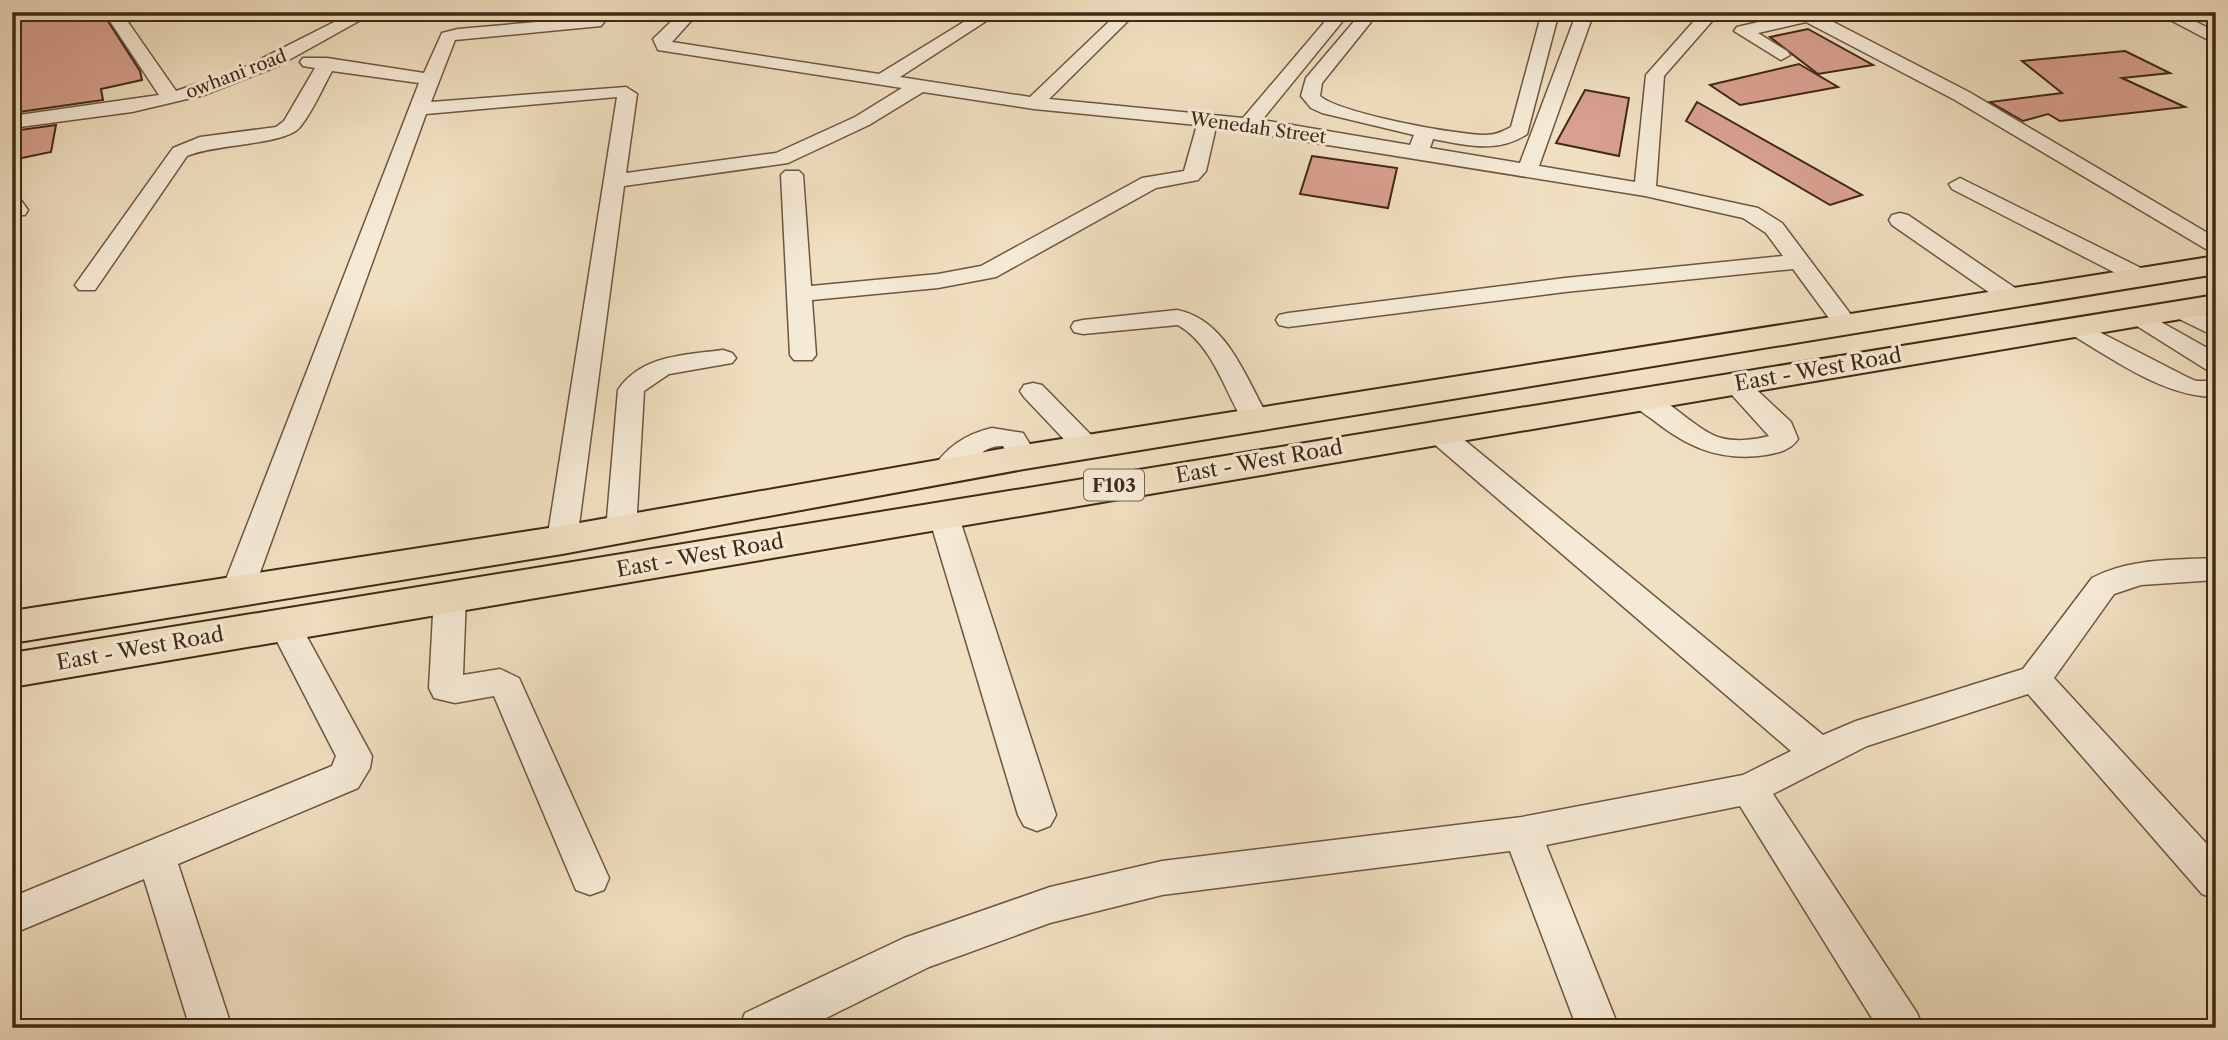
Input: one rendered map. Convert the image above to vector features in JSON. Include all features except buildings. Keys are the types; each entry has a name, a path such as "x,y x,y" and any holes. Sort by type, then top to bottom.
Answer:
{"main road":[{"name":"East - West Road","path":"12,627 562,540 1024,457 2216,265"},
{"name":"East - West Road","path":"12,670 1436,431 2198,307"}],"street":[{"path":"112,12 171,98"},
{"name":"Wenedah Street","path":"691,12 662,39 664,46 1034,103 1248,124 1645,190 1749,213 1764,219 1774,228 1846,324"},
{"path":"1034,103 1129,12"},
{"path":"1248,124 1342,12"},
{"path":"1371,12 1312,82 1309,90 1316,104 1334,111 1425,131 1490,141 1512,137 1520,130 1551,12"},
{"path":"1527,171 1586,12"},
{"path":"1645,190 1655,75 1712,12"},
{"path":"2162,12 2216,39"},
{"path":"882,80 985,13"},
{"path":"1781,55 1743,31 1802,14 1962,96 2216,248"},
{"name":"owhani road","path":"12,122 171,98 220,84 281,58 355,15"},
{"path":"237,592 418,109 452,35 595,22"},
{"path":"281,58 430,79"},
{"path":"86,285 180,152 200,143 282,132 292,125 327,64"},
{"path":"1899,81 2216,257"},
{"path":"615,181 760,164 781,159 862,121 919,86"},
{"path":"418,109 625,92 627,94 562,540"},
{"path":"799,294 967,276 1007,264 1150,183 1191,176 1195,171 1208,120"},
{"path":"1418,153 1425,131"},
{"path":"792,175 803,355"},
{"path":"1960,184 2141,276"},
{"path":"1900,220 2012,297"},
{"path":"1288,320 1565,285 1801,261"},
{"path":"2198,307 2216,330"},
{"path":"2138,316 2216,364"},
{"path":"1083,327 1166,317 1188,319 1214,344 1256,420"},
{"path":"2074,326 2176,382 2193,388 2216,389"},
{"path":"621,530 631,390 640,377 654,369 723,358"},
{"path":"1641,398 1716,448 1738,451 1779,443 1784,439 1781,428 1735,384"},
{"path":"1032,391 1087,447"},
{"path":"1436,431 1819,753"},
{"path":"943,514 1037,815"},
{"path":"760,1028 918,952 1050,905 1162,878 1289,860 1522,833 1749,789 1856,735 2035,679 2103,586 2112,580 2216,569"},
{"path":"450,596 446,688 455,690 499,682 507,687 590,878"},
{"path":"12,916 334,784 352,768 354,756 284,624"},
{"path":"2035,679 2216,882"},
{"path":"1749,789 1902,1028"},
{"path":"1522,833 1598,1028"},
{"path":"157,857 211,1028"}]}
